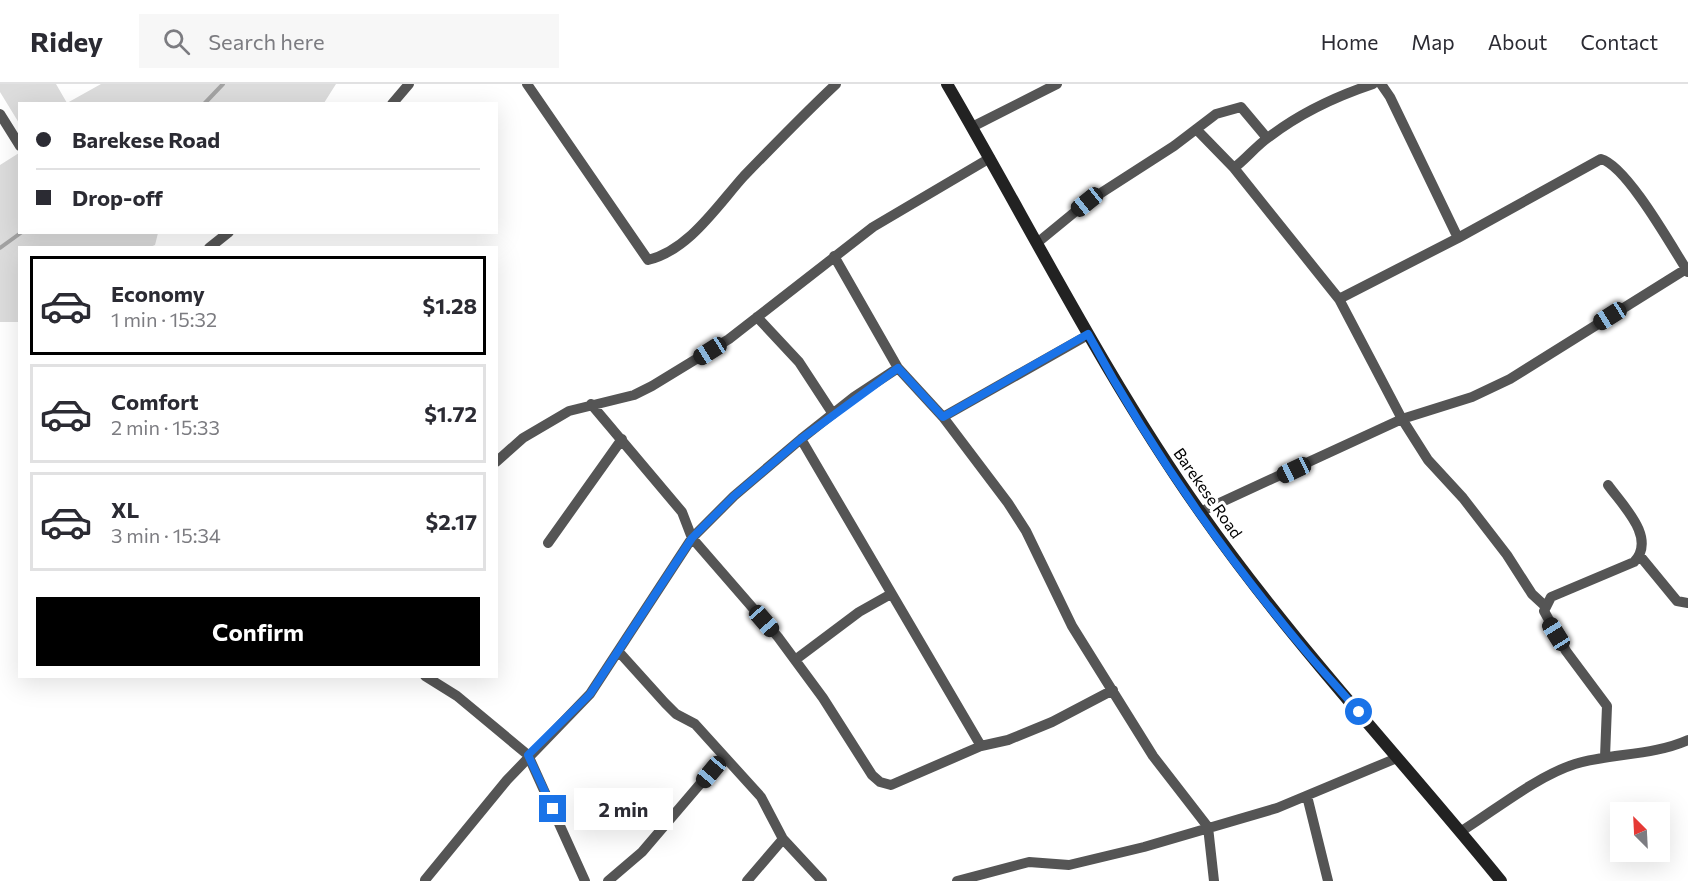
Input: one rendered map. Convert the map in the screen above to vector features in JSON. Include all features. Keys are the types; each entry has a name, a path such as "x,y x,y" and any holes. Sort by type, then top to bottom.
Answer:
{"main road":[{"name":"Barekese Road","path":"947,84 1128,403 1200,512 1307,653 1501,881"}],"street":[{"path":"394,102 409,84"},
{"path":"527,84 621,225 648,260 660,257 684,240 801,117 836,84"},
{"path":"972,127 1057,84"},
{"path":"1234,168 1252,155 1267,138 1316,109 1373,84"},
{"path":"1381,84 1390,97 1458,238"},
{"path":"1037,243 1087,202 1197,130 1216,114 1241,107 1267,138"},
{"path":"0,114 18,143"},
{"path":"1197,130 1234,168 1339,299 1402,419 1428,460 1463,498 1507,555 1532,594 1545,606"},
{"path":"498,460 523,438 569,411 634,395 729,339 834,256 911,203 990,158"},
{"path":"1200,512 1402,419 1472,397 1509,380 1687,270 1632,188 1611,164 1601,159 1458,238 1339,299"},
{"path":"212,246 226,234"},
{"path":"834,256 898,368 943,417 1026,531 1072,626 1153,756 1208,827 1214,881"},
{"path":"757,317 799,362 832,414"},
{"path":"943,417 1088,334"},
{"path":"424,880 528,755 590,694 692,538 734,496 801,439 832,414 898,368"},
{"path":"591,404 682,512 692,538 795,660 872,775 880,782 891,785 981,746 1008,740 1052,722 1113,690"},
{"path":"548,543 621,439"},
{"path":"801,439 981,746"},
{"path":"1605,757 1607,706 1566,651 1546,618 1545,606 1551,597 1634,562 1640,556 1643,539 1639,530 1608,485"},
{"path":"1640,556 1677,601 1688,603"},
{"path":"795,660 859,612 891,594"},
{"path":"619,652 676,714 696,724 768,804 783,839 822,881"},
{"path":"428,678 457,696 528,755 585,881"},
{"path":"1460,832 1553,774 1574,764 1662,749 1688,741"},
{"path":"608,881 642,852 724,756"},
{"path":"957,881 1029,862 1069,865 1093,860 1277,808 1397,758"},
{"path":"1307,796 1328,881"},
{"path":"747,881 783,839"}],"shaded area":[{"path":"0,84 56,84 66,102 18,102 18,121 0,92"},
{"path":"101,84 336,84 325,102 69,102"},
{"path":"18,154 18,234 158,234 155,245 18,246 18,322 0,322 0,165"}],"waterway":[{"path":"206,102 223,84"},
{"path":"0,248 19,234"}],"route":[{"path":"553,809 528,755 590,694 692,538 734,496 801,439 898,368 943,417 1088,334 1109,374 1146,432 1235,561 1307,653 1359,712"}]}
